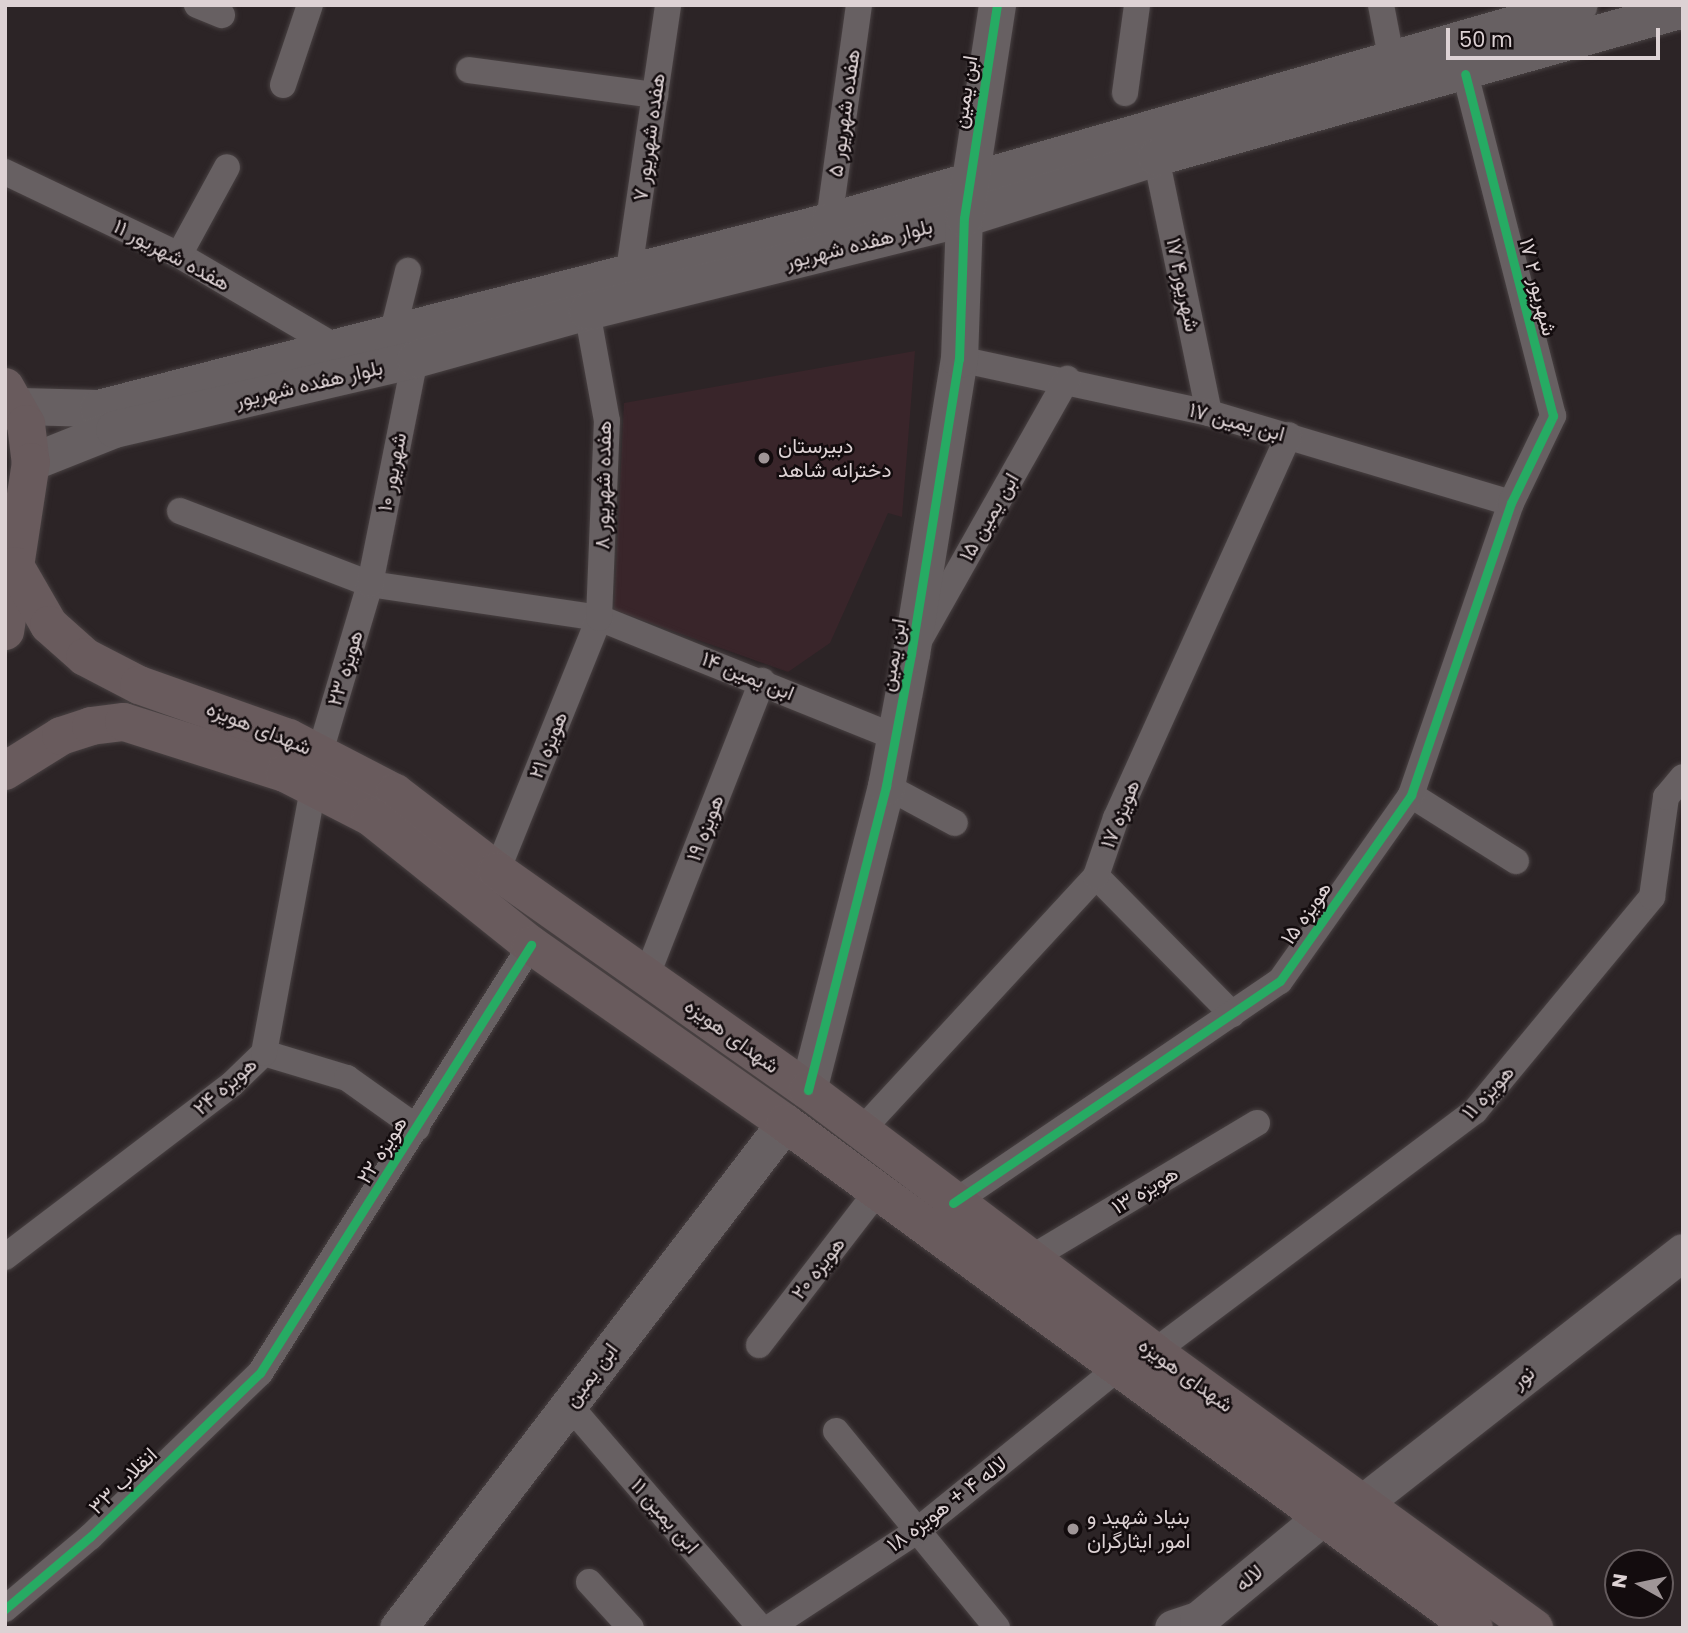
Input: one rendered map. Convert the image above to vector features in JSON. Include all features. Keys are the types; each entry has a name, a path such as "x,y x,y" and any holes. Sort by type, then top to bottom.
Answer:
{"main road":[{"name":"ابن یمین","path":"807,1090 886,786 911,654 959,359 966,201 997,5"},
{"name":"بلوار هفده شهریور","path":"31,462 114,429 415,359 966,201 1391,57 1579,5"},
{"name":"بلوار هفده شهریور","path":"12,396 98,408 629,270 830,221 966,201 1156,157 1465,74 1683,9"},
{"path":"5,631 31,462 31,443 12,396"},
{"name":"شهدای هویزه","path":"15,566 49,625 85,657 139,685 208,706 316,770 531,944 785,1123 1320,1519 1474,1628"},
{"name":"شهدای هویزه","path":"5,771 61,736 91,726 124,722 285,773 316,770 396,793 497,871 807,1090 953,1203 1033,1257 1154,1352 1534,1628"},
{"name":"ابن یمین","path":"398,1628 785,1123"},
{"name":"نور","path":"1364,1502 1683,1252"},
{"name":"لاله","path":"1189,1625 1320,1519"}],"street":[{"path":"197,5 222,15"},
{"path":"283,85 310,5"},
{"name":"هفده شهریور ۷","path":"629,270 668,5"},
{"name":"هفده شهریور ۵","path":"830,221 859,5"},
{"path":"1125,93 1137,5"},
{"path":"1381,5 1391,57"},
{"path":"469,70 655,95"},
{"name":"۱۷ شهریور ۲","path":"1465,74 1553,416 1511,503"},
{"name":"۱۷ شهریور۴","path":"1156,157 1209,413"},
{"path":"179,255 228,167"},
{"name":"هفده شهریور ۱۱","path":"5,172 179,255 334,346"},
{"path":"393,331 408,271"},
{"name":"هفده شهریور ۸","path":"587,311 607,421 599,618"},
{"name":"شهریور ۱۰","path":"370,584 415,359"},
{"name":"ابن یمین ۱۷","path":"959,359 1067,379 1209,413 1511,503"},
{"name":"ابن یمین ۱۵","path":"911,654 1067,379"},
{"name":"هویزه ۱۷","path":"860,1132 1096,876 1116,818 1289,435"},
{"name":"هویزه ۱۵","path":"953,1203 1280,981 1410,794 1511,503"},
{"name":"ابن یمین ۱۴","path":"180,510 370,584 599,618 762,681 895,737"},
{"name":"هویزه ۲۳","path":"316,770 370,584"},
{"name":"هویزه ۲۱","path":"497,871 599,618"},
{"name":"هویزه ۱۹","path":"647,975 762,681"},
{"name":"هویزه ۲۴","path":"5,1257 231,1085 264,1053 316,770"},
{"name":"هویزه ۱۱","path":"1154,1352 1475,1111 1652,897 1666,797 1683,777"},
{"path":"886,786 956,823"},
{"path":"1410,794 1516,861"},
{"path":"1096,876 1232,1014"},
{"name":"هویزه ۲۲","path":"260,1373 531,944"},
{"path":"264,1053 347,1078 417,1128"},
{"name":"هویزه ۱۳","path":"1033,1257 1257,1123"},
{"name":"هویزه ۲۰","path":"759,1345 877,1192"},
{"name":"لاله ۴ + هویزه ۱۸","path":"769,1628 918,1530 1117,1369"},
{"name":"انقلاب ۳۳","path":"5,1609 90,1537 260,1373"},
{"name":"ابن یمین ۱۱","path":"569,1405 761,1628"},
{"path":"836,1431 997,1628"},
{"path":"589,1581 631,1628"}],"shaded area":[{"name":"دبیرستان دخترانه شاهد","path":"915,351 902,517 888,513 830,643 788,672 614,610 624,403"}],"cycle path":[{"path":"808,1090 886,786 911,654 959,359 964,218 997,5"},
{"path":"953,1203 1280,981 1411,795 1511,503 1553,416 1465,74"},
{"path":"5,1609 90,1537 260,1373 531,945"}],"place":[{"name":"دبیرستان دخترانه شاهد","path":"764,458"},
{"name":"بنیاد شهید و امور ایثارگران","path":"1073,1529"}]}
